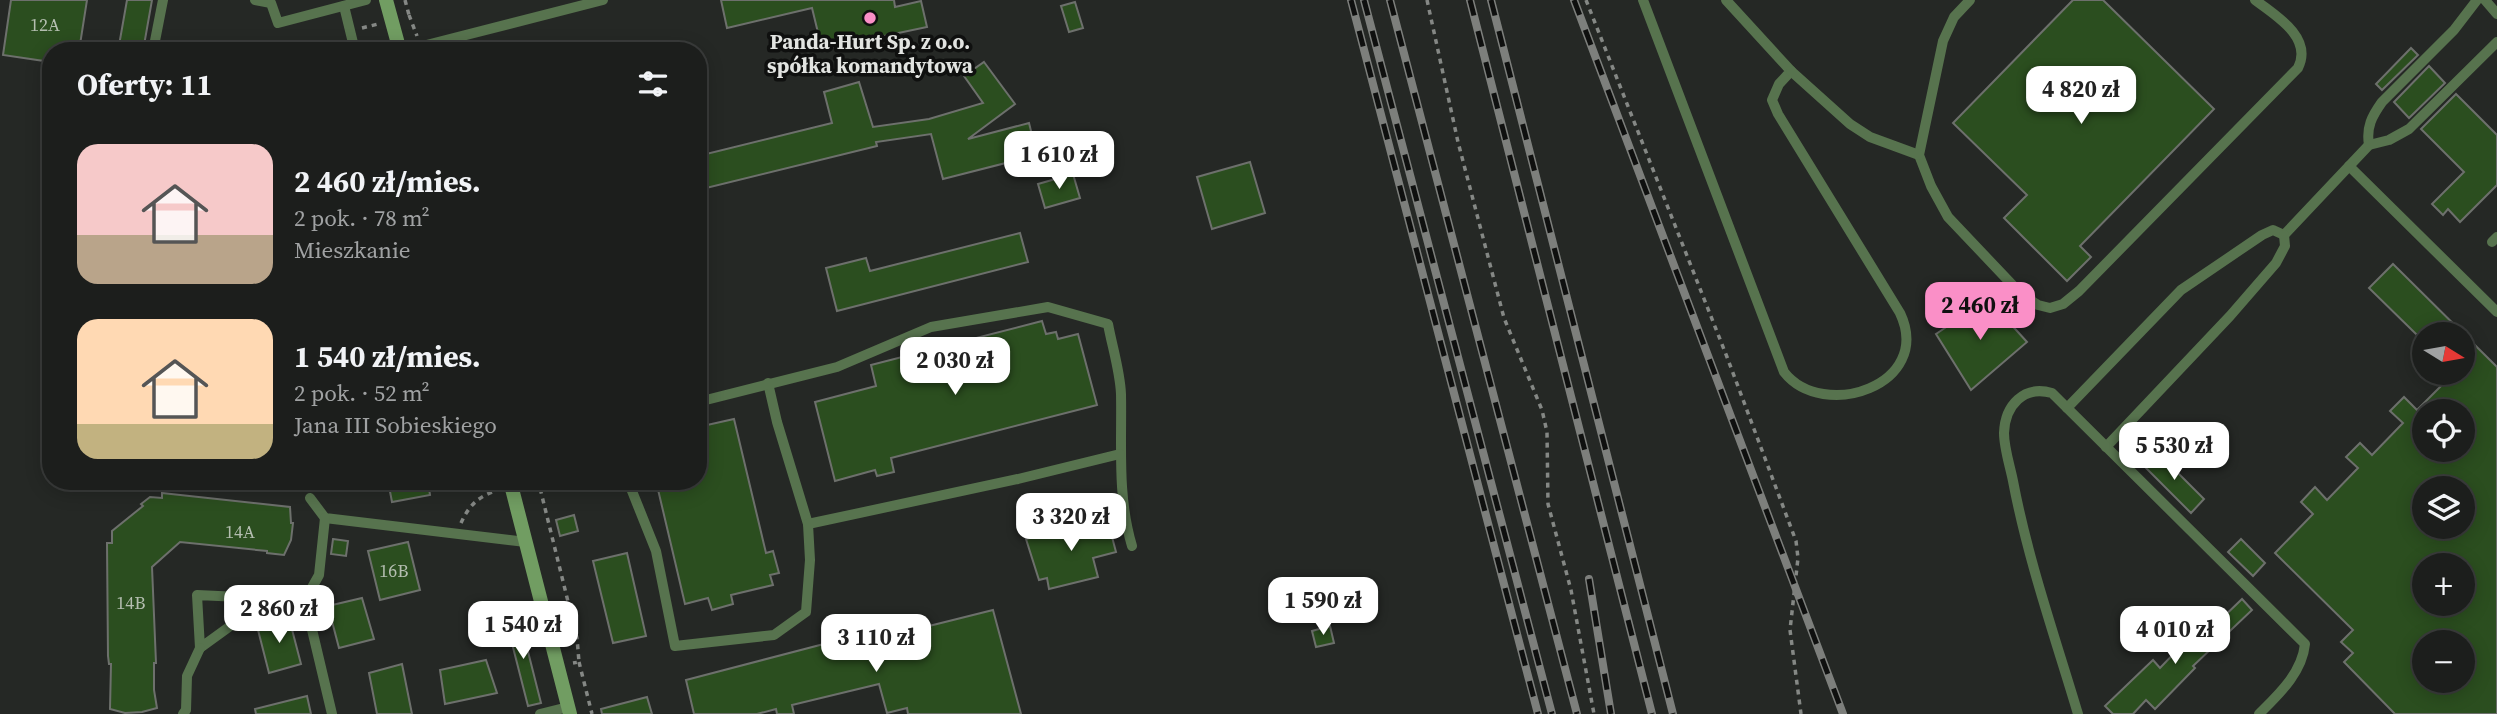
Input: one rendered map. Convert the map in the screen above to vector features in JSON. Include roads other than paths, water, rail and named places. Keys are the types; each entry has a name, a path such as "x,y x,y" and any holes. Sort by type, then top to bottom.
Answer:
{"main road":[{"path":"386,0 398,42"},
{"path":"512,490 569,710"}],"lane":[{"path":"155,42 163,0"},
{"path":"255,0 271,3 278,23 366,0"},
{"path":"437,42 603,0"},
{"path":"1643,0 1784,372 1791,382 1814,393 1834,397 1889,379 1899,368 1908,330 1777,114 1772,100 1779,84 1791,71"},
{"path":"1726,0 1791,71 1850,124 1870,137 1919,155"},
{"path":"1970,0 1954,17 1943,41 1919,155 1948,218 2021,294 2038,305 2050,308 2063,304 2088,281 2298,68 2302,59 2301,43 2286,23 2255,0"},
{"path":"2369,145 2367,131 2377,108 2454,30 2477,0"},
{"path":"2484,0 2497,14"},
{"path":"344,6 353,42"},
{"path":"2106,447 2230,316 2276,263 2285,246 2284,235 2369,145 2389,140 2409,129 2497,41"},
{"path":"2349,166 2497,312"},
{"path":"2067,408 2181,290 2262,235 2273,230 2284,235"},
{"path":"707,400 837,367 931,327 1048,307 1108,324 1121,391 1120,454 1125,522 1132,546"},
{"path":"632,490 656,551 675,646 774,635 806,612 810,560 808,524 780,434 768,383"},
{"path":"2078,714 2019,511 2004,433 2010,407 2023,394 2039,389 2052,393 2305,644 2304,659 2285,687 2259,714"},
{"path":"808,524 1120,454"},
{"path":"310,498 325,519 319,575 305,600 332,714"},
{"path":"325,519 526,542"},
{"path":"183,714 186,710 187,676 200,648 197,595 305,600"},
{"path":"200,648 269,598"},
{"path":"540,714 569,710"}],"railway":[{"path":"1351,0 1538,714"},
{"path":"1364,0 1552,714"},
{"path":"1390,0 1577,714"},
{"path":"1470,0 1652,714"},
{"path":"1491,0 1673,714"},
{"path":"1574,0 1843,714"},
{"path":"1589,579 1611,714"}],"place":[{"name":"Panda-Hurt Sp. z o.o. spółka komandytowa","path":"870,18"}]}
